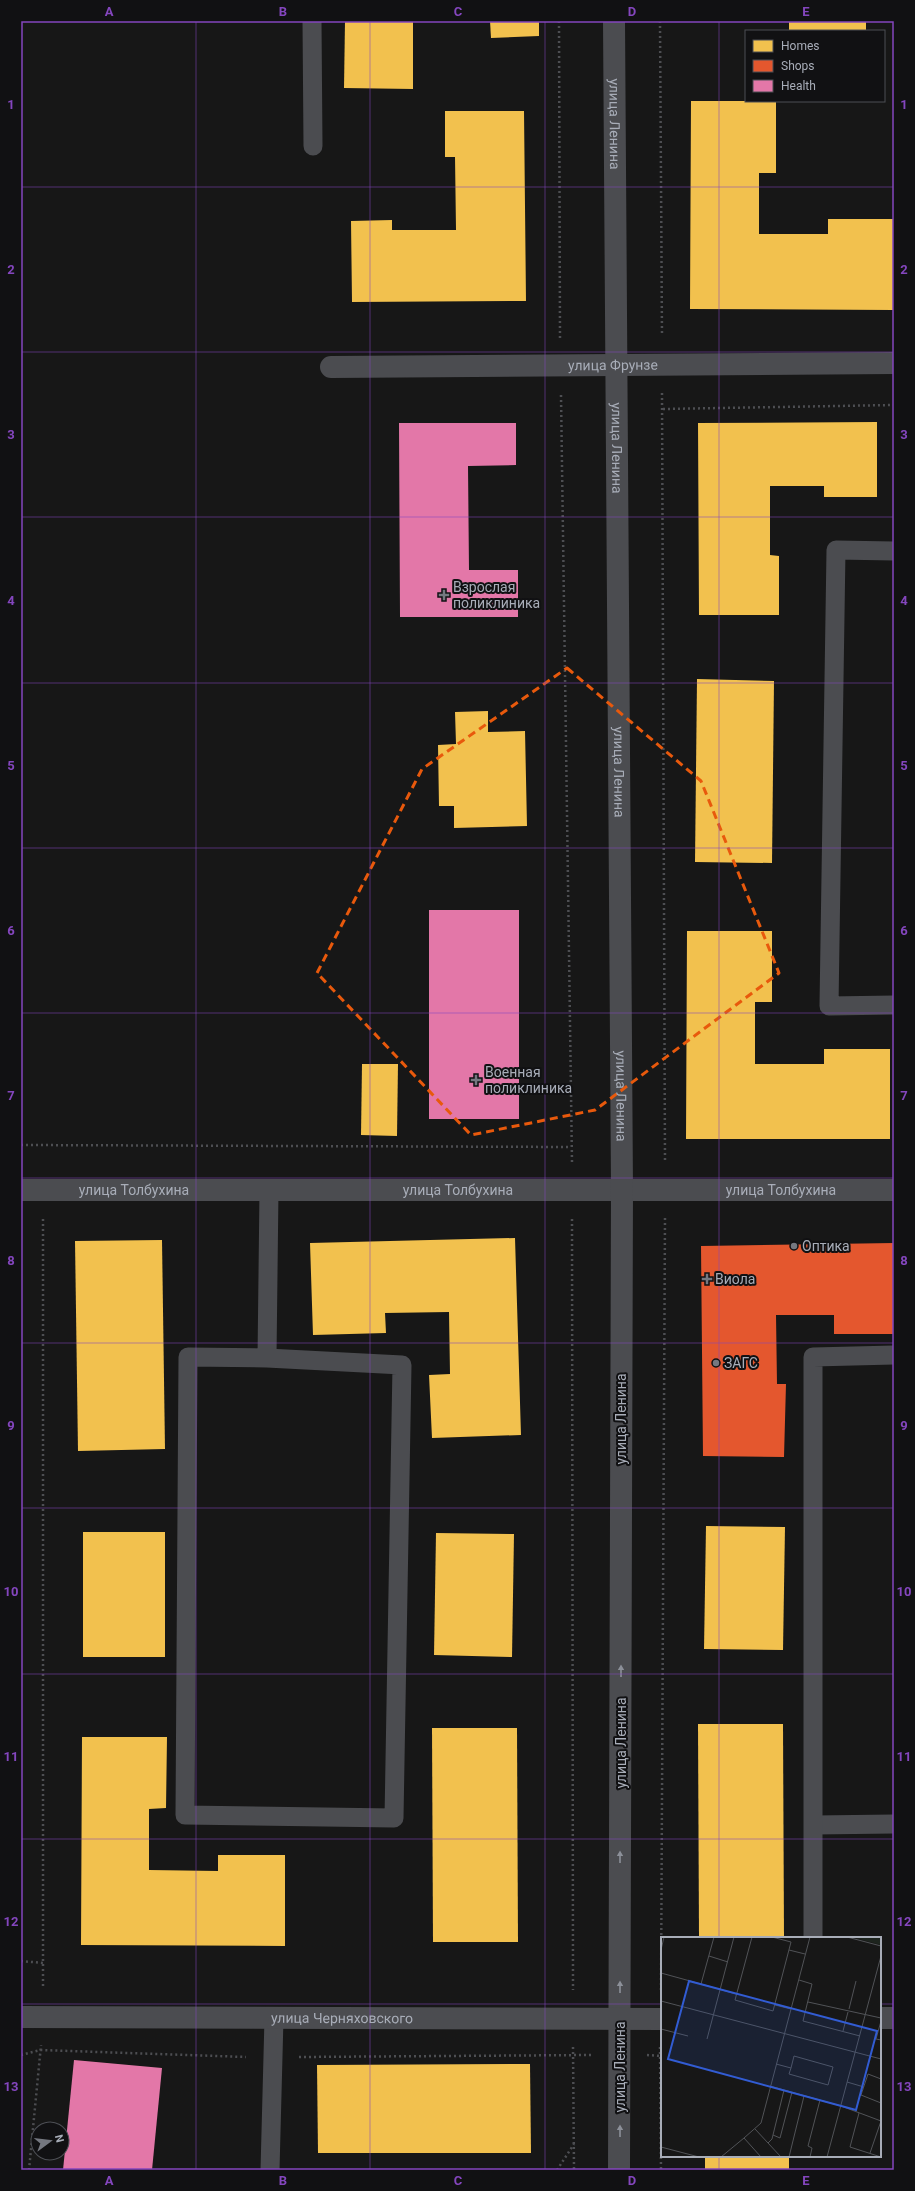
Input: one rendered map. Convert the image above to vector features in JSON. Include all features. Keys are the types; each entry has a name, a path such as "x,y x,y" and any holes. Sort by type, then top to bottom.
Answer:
{"street":[{"name":"улица Ленина","path":"614,21 615,364 622,1190 619,2170"},
{"name":"улица Фрунзе","path":"331,367 894,363"},
{"name":"улица Толбухина","path":"21,1190 894,1190"},
{"name":"улица Черняховского","path":"21,2017 661,2019"},
{"path":"881,2018 894,2018"}],"lane":[{"path":"312,21 313,146"},
{"path":"894,551 836,550 829,1006 894,1005"},
{"path":"267,1358 269,1190"},
{"path":"813,1937 813,1357 894,1356"},
{"path":"188,1357 267,1358 402,1365 394,1818 185,1815 188,1357"},
{"path":"814,1825 894,1824"},
{"path":"270,2170 274,2018"}],"path":[{"path":"559,21 561,365 572,1146 572,2019 574,2170"},
{"path":"660,21 665,1190 661,1937"},
{"path":"662,409 894,405"},
{"path":"21,1144 572,1146"},
{"path":"29,2170 44,2017 43,1190"},
{"path":"21,1961 43,1963"},
{"path":"661,2019 661,2170"},
{"path":"21,2055 40,2050 272,2058 573,2054"},
{"path":"557,2170 574,2144"}],"highlighted area":[{"path":"567,668 701,781 779,973 595,1110 471,1135 317,973 422,769"}],"building: Homes":[{"path":"345,21 413,21 413,89 344,88"},
{"path":"490,21 539,21 539,36 491,38"},
{"path":"789,21 866,21 866,30 789,30"},
{"path":"691,101 776,102 776,173 759,173 759,234 828,234 828,219 894,219 894,310 690,309"},
{"path":"445,111 524,111 526,301 352,302 351,221 392,220 392,230 456,230 455,157 445,157"},
{"path":"877,422 877,497 824,497 824,486 770,486 770,555 779,556 779,615 699,615 698,423"},
{"path":"697,679 774,681 772,863 695,862"},
{"path":"488,711 488,732 525,731 527,826 454,828 454,806 439,806 438,745 456,744 455,712"},
{"path":"687,931 772,931 772,1002 755,1002 755,1064 824,1064 824,1049 890,1049 890,1139 686,1139"},
{"path":"362,1064 398,1064 397,1136 361,1135"},
{"path":"515,1238 521,1435 432,1438 429,1375 450,1374 449,1312 385,1313 386,1333 313,1335 310,1243"},
{"path":"162,1240 165,1449 78,1451 75,1241"},
{"path":"706,1526 785,1527 783,1650 704,1649"},
{"path":"83,1532 165,1532 165,1657 83,1657"},
{"path":"436,1533 514,1534 512,1657 434,1655"},
{"path":"698,1724 783,1724 784,1937 699,1937"},
{"path":"432,1728 517,1728 518,1942 433,1942"},
{"path":"82,1737 167,1737 166,1808 149,1809 149,1870 218,1871 218,1855 285,1855 285,1946 81,1945"},
{"path":"530,2064 531,2153 318,2153 317,2065"},
{"path":"705,2157 789,2157 789,2170 705,2170"}],"building: Shops":[{"path":"894,1243 894,1334 834,1334 834,1315 776,1315 777,1384 786,1384 784,1457 703,1456 701,1246"}],"building: Health":[{"path":"399,423 516,423 516,465 468,466 469,570 518,570 518,617 400,617"},
{"path":"429,910 519,910 519,1119 429,1119"},
{"path":"74,2060 162,2068 152,2170 63,2170 64,2161 70,2161 70,2121 68,2121"}],"place":[{"name":"Взрослая поликлиника","path":"444,595"},
{"name":"Военная поликлиника","path":"476,1080"},
{"name":"Оптика","path":"794,1246"},
{"name":"Виола","path":"707,1279"},
{"name":"ЗАГС","path":"716,1363"}]}
